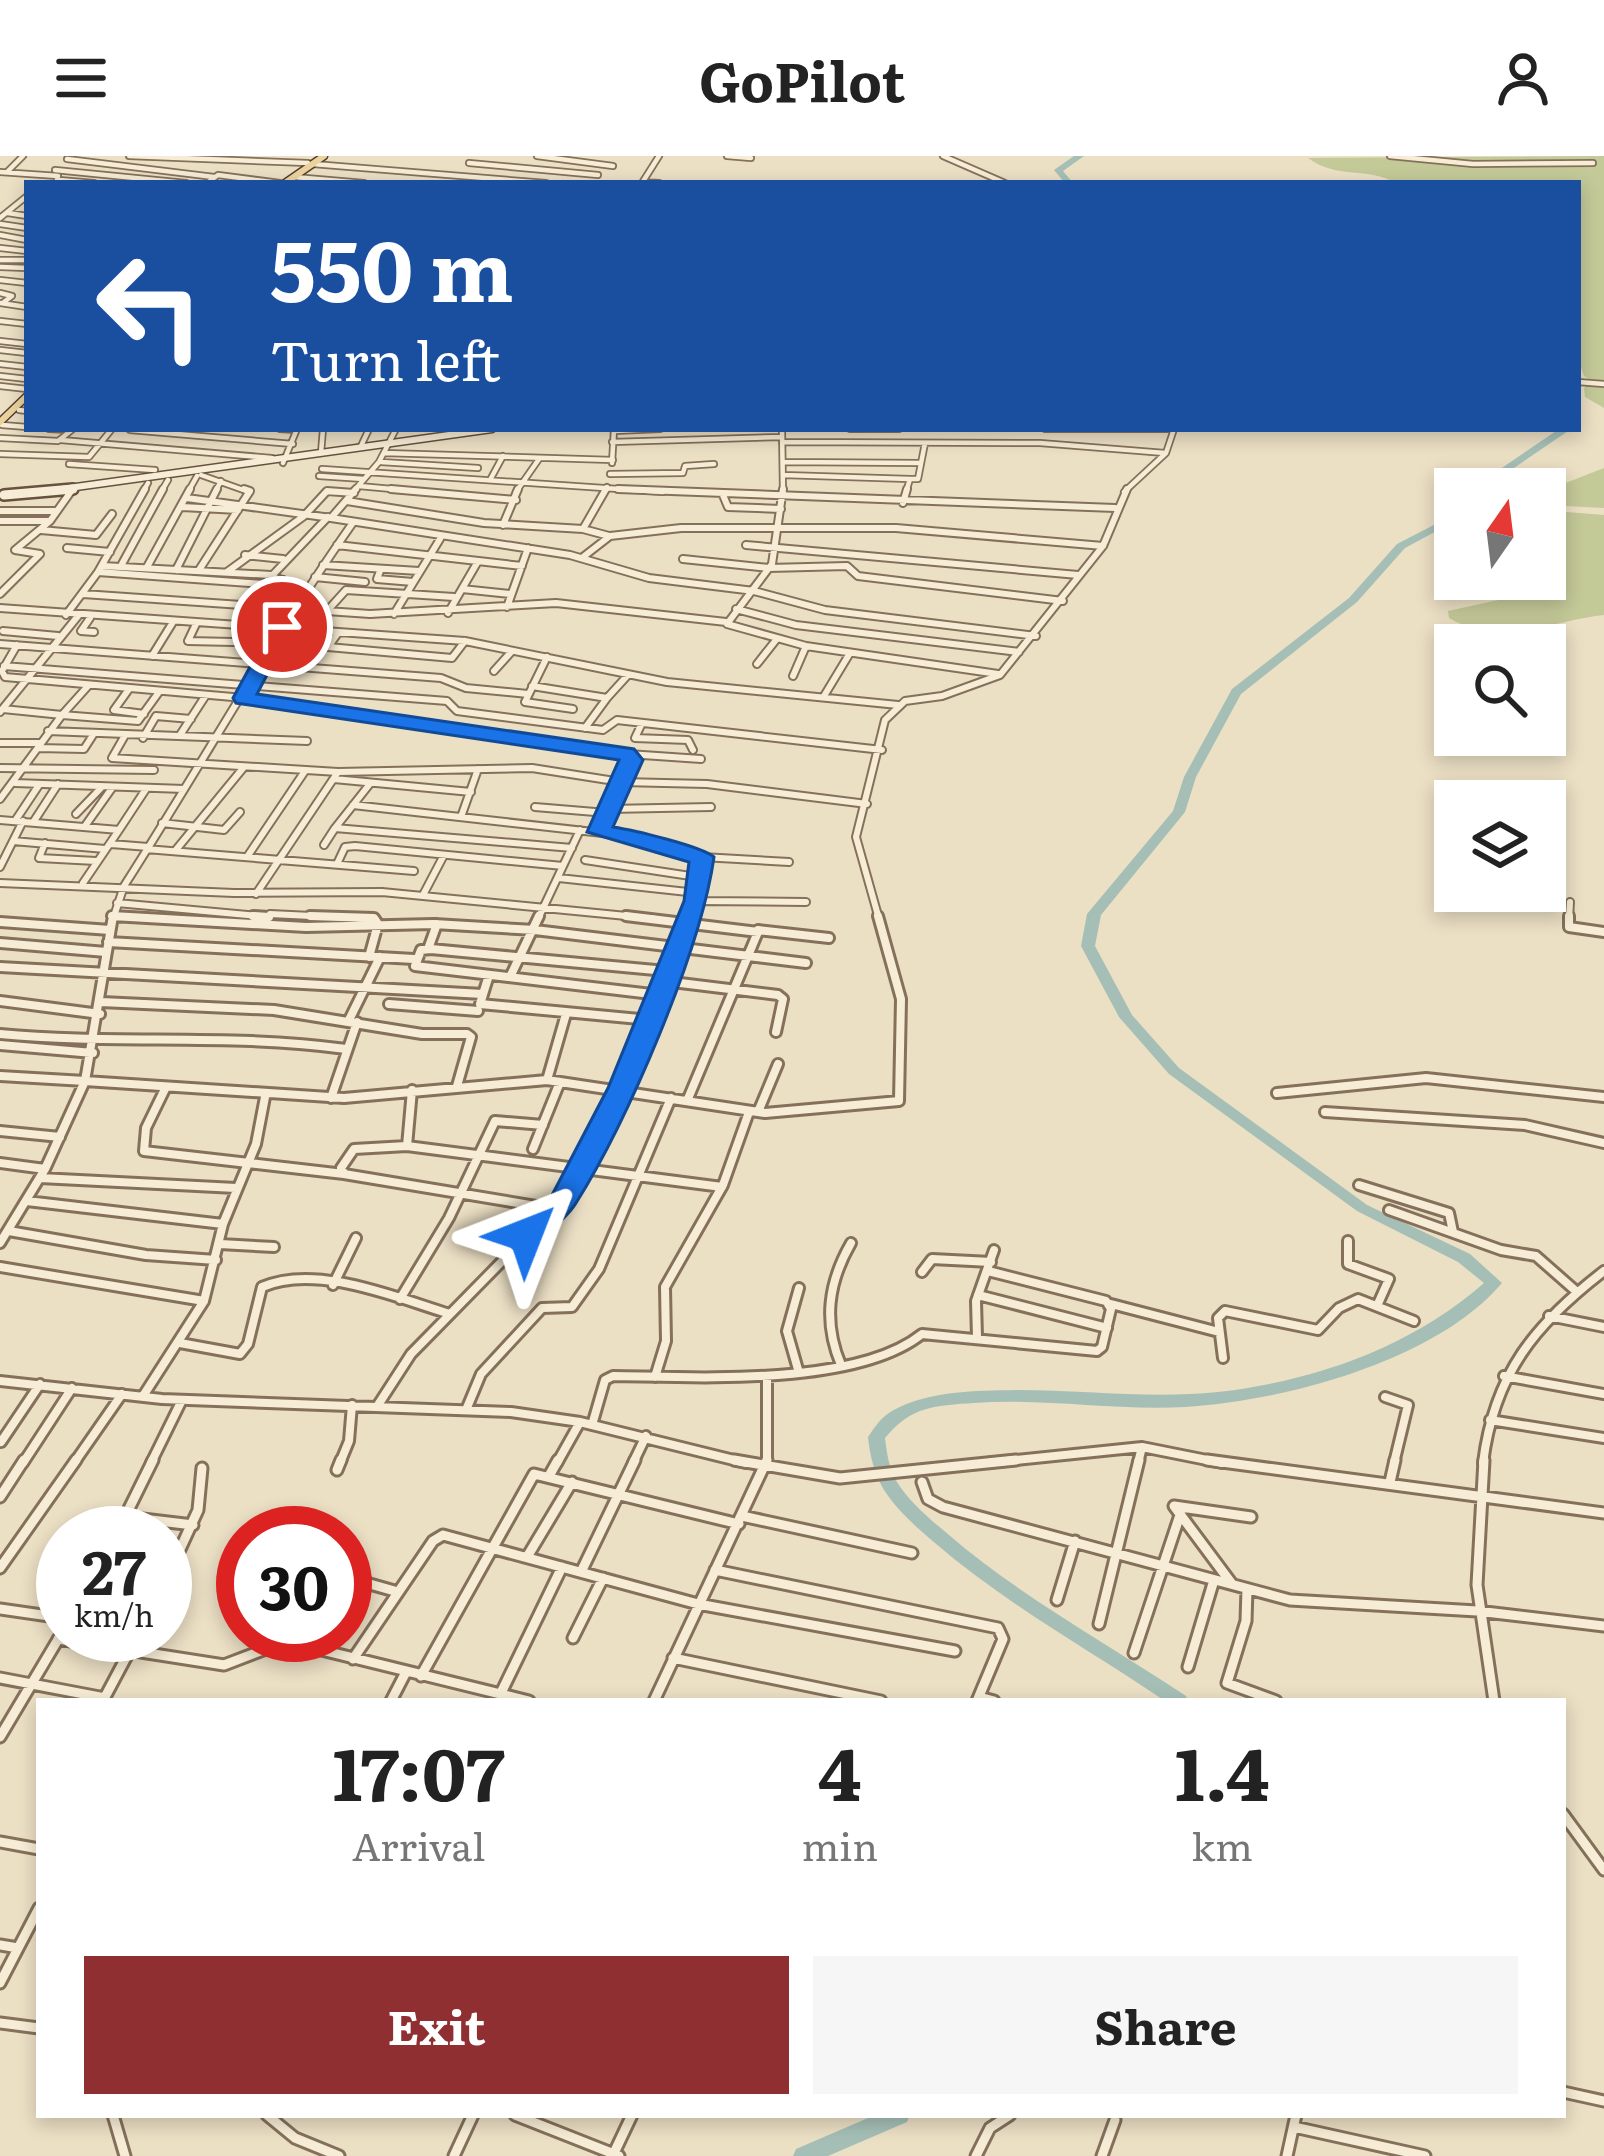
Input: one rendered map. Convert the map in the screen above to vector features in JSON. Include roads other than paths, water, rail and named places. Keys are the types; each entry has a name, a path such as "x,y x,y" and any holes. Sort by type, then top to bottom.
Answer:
{"main road":[{"path":"286,180 322,156"},
{"path":"288,180 310,163"},
{"path":"1,425 24,402"},
{"path":"1,425 24,402"}],"street":[{"path":"3,172 23,156"},
{"path":"129,156 219,162 230,157 520,180"},
{"path":"461,173 474,156"},
{"path":"537,156 613,166"},
{"path":"728,156 751,158"},
{"path":"943,156 986,170 1001,180"},
{"path":"1390,156 1473,164 1593,164"},
{"path":"44,180 69,157 248,180"},
{"path":"469,163 598,175"},
{"path":"3,172 149,180"},
{"path":"52,172 57,180"},
{"path":"211,180 214,177"},
{"path":"294,177 329,180"},
{"path":"0,201 24,199"},
{"path":"2,218 24,199"},
{"path":"0,293 12,296 2,303"},
{"path":"2,303 23,306"},
{"path":"23,306 0,321 24,324"},
{"path":"61,440 71,432"},
{"path":"0,454 84,458 110,432"},
{"path":"163,448 179,432"},
{"path":"189,432 293,444"},
{"path":"285,461 296,432"},
{"path":"321,453 323,432"},
{"path":"361,446 368,432"},
{"path":"247,603 347,501 379,462 394,432"},
{"path":"1,495 224,476 321,453 468,432"},
{"path":"610,473 614,432"},
{"path":"0,608 465,641 627,676 899,705 1000,675 1036,636 1103,546 1115,508 1135,478 1166,454 1173,432"},
{"path":"83,442 91,433"},
{"path":"612,442 782,436 1040,443 1166,454"},
{"path":"726,622 754,592 777,547 783,496 782,436"},
{"path":"0,438 285,461"},
{"path":"783,475 918,478 925,443"},
{"path":"384,453 613,460"},
{"path":"417,476 432,455"},
{"path":"490,480 503,456"},
{"path":"503,525 539,458"},
{"path":"379,462 478,468"},
{"path":"784,462 920,463"},
{"path":"69,464 155,470"},
{"path":"610,473 683,473 685,466 714,464"},
{"path":"95,487 108,467"},
{"path":"321,472 723,495 1115,508"},
{"path":"583,530 618,477 610,473"},
{"path":"147,567 199,476"},
{"path":"176,570 224,476"},
{"path":"198,572 249,487 224,476"},
{"path":"903,503 910,479"},
{"path":"121,565 168,480"},
{"path":"65,616 100,569 148,483"},
{"path":"0,594 40,554 15,550 50,521 72,490"},
{"path":"226,573 244,555 312,515 327,491 516,500"},
{"path":"723,495 728,507 781,508"},
{"path":"187,497 440,539 583,557 649,578 754,592 824,610 1036,636"},
{"path":"347,501 610,536 681,528 896,528 1103,546"},
{"path":"182,507 241,506"},
{"path":"0,512 58,511"},
{"path":"40,530 96,536 112,514"},
{"path":"0,521 50,521"},
{"path":"0,1244 42,1174 85,1082 100,1014 112,916 124,886 244,698 294,607 352,524"},
{"path":"583,557 610,536"},
{"path":"394,614 440,539"},
{"path":"337,545 427,559 521,566"},
{"path":"746,545 1078,575"},
{"path":"68,548 110,552"},
{"path":"507,607 528,548"},
{"path":"244,555 285,560"},
{"path":"682,559 769,568 847,566 858,576 1063,601"},
{"path":"448,613 476,563"},
{"path":"100,569 121,565 283,580 265,604"},
{"path":"323,566 419,572"},
{"path":"100,569 263,584"},
{"path":"380,572 377,579 413,582"},
{"path":"315,577 365,582"},
{"path":"461,589 510,594"},
{"path":"327,610 344,590 454,598"},
{"path":"82,594 394,614 562,603 726,622 806,646 1000,675"},
{"path":"736,609 796,625 1021,652"},
{"path":"2,710 79,616"},
{"path":"91,617 81,631 94,632"},
{"path":"152,656 173,622"},
{"path":"197,623 188,641 273,643"},
{"path":"3,631 60,637"},
{"path":"339,632 328,647 407,657 452,658 465,641"},
{"path":"757,664 777,639"},
{"path":"0,644 441,679 470,689 607,698"},
{"path":"16,645 4,666 5,677 244,698 626,754 701,759"},
{"path":"793,676 806,646"},
{"path":"494,671 513,650"},
{"path":"824,696 850,652"},
{"path":"548,657 526,704 573,709"},
{"path":"4,666 447,701 457,711 607,730 617,720"},
{"path":"585,728 627,676"},
{"path":"0,799 48,731 89,685"},
{"path":"130,688 114,710 144,714"},
{"path":"2,710 134,721 160,691"},
{"path":"179,736 206,695"},
{"path":"0,1076 265,1097 331,1097 547,1080 622,1088 753,1112 899,1101 901,999 856,837 882,750 885,720 899,705"},
{"path":"143,738 156,716 190,718"},
{"path":"594,716 882,750"},
{"path":"642,723 635,738 688,740 693,749"},
{"path":"48,731 307,741"},
{"path":"0,742 84,749 94,734"},
{"path":"124,737 112,758 304,771 369,785 471,792"},
{"path":"598,832 632,760 626,754"},
{"path":"175,851 245,766"},
{"path":"0,767 154,770"},
{"path":"461,817 478,769"},
{"path":"336,776 546,769 621,782 707,784 867,803"},
{"path":"248,857 304,771"},
{"path":"256,893 336,776"},
{"path":"14,782 184,789"},
{"path":"0,867 40,783"},
{"path":"33,822 58,784"},
{"path":"324,845 369,785"},
{"path":"76,814 101,787"},
{"path":"85,826 113,787"},
{"path":"82,884 146,788"},
{"path":"353,805 643,838 658,849 702,857 789,862"},
{"path":"535,807 608,811 711,807"},
{"path":"162,823 224,830 241,812"},
{"path":"0,820 119,830"},
{"path":"335,828 572,848"},
{"path":"509,977 548,906 580,830"},
{"path":"14,841 414,871"},
{"path":"45,844 39,858 98,861"},
{"path":"337,864 349,846 563,866"},
{"path":"423,895 444,855"},
{"path":"378,1405 398,1369 556,1209 580,1170 622,1088 660,995 697,897 702,857"},
{"path":"585,860 697,877"},
{"path":"559,878 697,897 806,902"},
{"path":"0,883 423,895 829,938"},
{"path":"268,919 279,894"},
{"path":"1570,902 1569,927 1604,932"},
{"path":"117,903 268,919"},
{"path":"112,916 536,930 806,963"},
{"path":"0,922 110,930"},
{"path":"0,944 16,923"},
{"path":"428,949 436,924"},
{"path":"369,956 378,925"},
{"path":"687,1101 758,930"},
{"path":"0,944 414,958 428,949 519,957 781,997 776,1032"},
{"path":"331,1097 364,989 380,957"},
{"path":"414,958 418,968 660,995"},
{"path":"0,967 364,989 650,1020"},
{"path":"457,1086 489,975"},
{"path":"0,1001 100,1014"},
{"path":"100,1002 226,1006 471,1037"},
{"path":"389,1004 480,1003"},
{"path":"547,1080 566,1014"},
{"path":"0,1034 94,1048"},
{"path":"0,1045 94,1048 258,1037 346,1049"},
{"path":"655,1377 666,1341 663,1302 670,1272 722,1187 778,1064"},
{"path":"1277,1093 1426,1078 1604,1097"},
{"path":"533,1149 560,1082"},
{"path":"166,1088 141,1148 463,1191 556,1209"},
{"path":"407,1146 412,1090"},
{"path":"142,1397 204,1301 223,1224 249,1162 265,1097"},
{"path":"466,1410 481,1374 542,1308 572,1307 598,1269 671,1098"},
{"path":"1325,1112 1525,1125 1604,1143"},
{"path":"400,1299 463,1191 495,1120 543,1125"},
{"path":"0,1131 60,1137"},
{"path":"344,1174 340,1168 354,1148 407,1146 722,1187"},
{"path":"0,1163 42,1174 236,1188"},
{"path":"1359,1185 1449,1213 1453,1232"},
{"path":"27,1202 223,1224"},
{"path":"1389,1210 1536,1256 1577,1292"},
{"path":"9,1231 146,1255 216,1260"},
{"path":"332,1286 356,1238"},
{"path":"1348,1241 1348,1264 1389,1279 1377,1306"},
{"path":"841,1365 831,1340 829,1301 833,1274 851,1243"},
{"path":"220,1244 274,1246"},
{"path":"977,1337 978,1295 994,1250"},
{"path":"922,1271 932,1259 989,1266 1219,1332"},
{"path":"0,1267 204,1301"},
{"path":"1493,1698 1479,1654 1477,1611 1490,1420 1504,1376 1548,1316 1601,1277"},
{"path":"180,1343 240,1354 265,1283 274,1279 400,1299 450,1314"},
{"path":"799,1372 788,1331 800,1288"},
{"path":"978,1295 1107,1328"},
{"path":"1223,1358 1217,1318 1225,1311 1318,1330 1353,1300 1414,1321"},
{"path":"549,1476 586,1423 607,1377 767,1378 901,1351 922,1334 1096,1351 1107,1328 1109,1304"},
{"path":"1548,1316 1604,1327"},
{"path":"1504,1376 1604,1394"},
{"path":"655,1698 767,1468 767,1378"},
{"path":"0,1381 182,1400 466,1410 586,1423 767,1468 855,1478 1142,1447 1262,1471 1390,1482 1604,1513"},
{"path":"2,1442 40,1384"},
{"path":"0,1497 72,1388"},
{"path":"0,1568 122,1394"},
{"path":"1385,1397 1408,1405 1390,1482"},
{"path":"131,1506 182,1400"},
{"path":"337,1470 349,1441 352,1405"},
{"path":"1490,1420 1604,1438"},
{"path":"581,1572 646,1436"},
{"path":"1099,1624 1142,1447"},
{"path":"193,1526 202,1468"},
{"path":"421,1676 531,1476 912,1553"},
{"path":"527,1557 572,1482"},
{"path":"922,1482 934,1504 1306,1603 1477,1611 1603,1626"},
{"path":"1233,1585 1175,1504 1251,1517"},
{"path":"1134,1653 1180,1517"},
{"path":"372,1631 440,1535 698,1604 955,1652"},
{"path":"1057,1600 1075,1541"},
{"path":"500,1695 562,1567"},
{"path":"716,1570 998,1628 1003,1639 978,1698"},
{"path":"573,1638 603,1578"},
{"path":"1188,1666 1214,1580"},
{"path":"372,1585 398,1592"},
{"path":"1247,1589 1246,1621 1227,1683 1234,1690 1265,1698"},
{"path":"0,1609 36,1614"},
{"path":"673,1658 866,1698"},
{"path":"192,1661 224,1666 235,1662"},
{"path":"0,1736 43,1662"},
{"path":"105,1698 124,1662"},
{"path":"365,1662 514,1698"},
{"path":"393,1698 406,1672"},
{"path":"0,1678 95,1698"},
{"path":"1566,1818 1604,1868"},
{"path":"0,1842 36,1848"},
{"path":"0,1983 36,1914"},
{"path":"0,1945 18,1948"},
{"path":"0,2023 36,2028"},
{"path":"1566,2093 1604,2101"},
{"path":"114,2118 124,2156"},
{"path":"271,2118 295,2138 339,2156"},
{"path":"454,2156 472,2118"},
{"path":"523,2118 617,2155 631,2118"},
{"path":"976,2156 990,2128 1005,2118"},
{"path":"1102,2156 1115,2120"},
{"path":"1287,2156 1295,2121 1426,2156"}],"waterway":[{"path":"1066,180 1058,170 1080,156"},
{"path":"1508,468 1562,432"},
{"path":"1174,1698 993,1579 925,1525 889,1484 876,1437 894,1417 951,1399 1033,1396 1184,1401 1308,1380 1430,1332 1494,1283 1464,1258 1362,1208 1174,1071 1126,1017 1088,946 1094,914 1179,812 1190,777 1236,692 1353,600 1401,546 1434,528"},
{"path":"804,2156 892,2118"}]}
